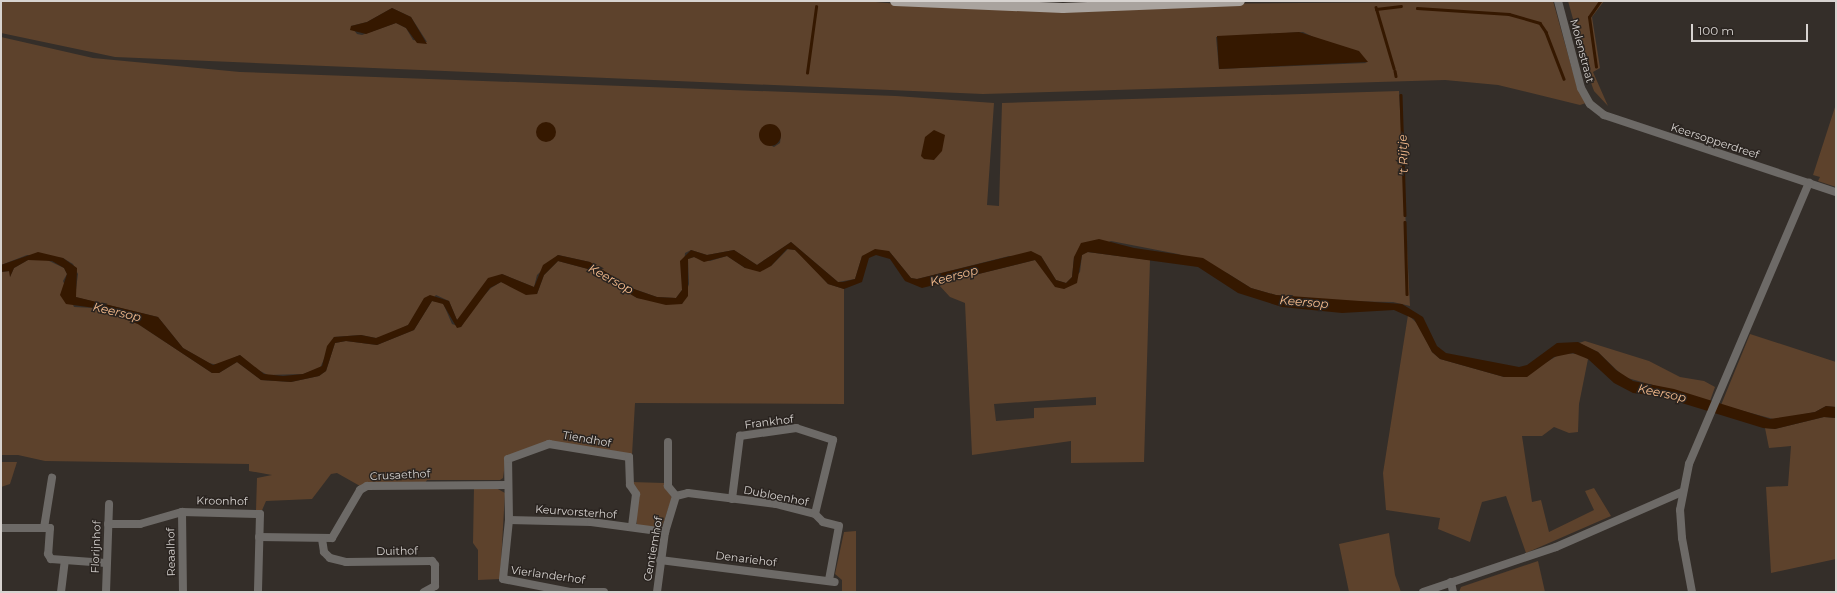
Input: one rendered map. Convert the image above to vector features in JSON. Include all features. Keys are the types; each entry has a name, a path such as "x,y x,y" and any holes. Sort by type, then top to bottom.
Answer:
{"main road":[{"path":"895,1 1056,8 1240,1"}],"street":[{"name":"Molenstraat","path":"1558,1 1581,88 1590,104"},
{"name":"Keersopperdreef","path":"1590,104 1613,120 1809,182 1836,192"},
{"path":"1692,592 1682,538 1682,492 1708,416 1809,182"},
{"name":"Frankhof","path":"732,499 740,436 796,428 828,436 833,440 815,514"},
{"path":"668,442 668,486 676,496"},
{"name":"Tiendhof","path":"509,520 508,459 549,444 629,457 630,485 636,494 632,527"},
{"path":"44,528 52,478"},
{"name":"Crusaethof","path":"322,539 332,538 360,490 367,486 508,485"},
{"path":"1422,592 1556,547 1682,492"},
{"name":"Dubloenhof","path":"676,496 688,493 776,504 815,514 823,522 839,526 840,531 832,581"},
{"name":"Centiemhof","path":"657,592 660,560 665,532 676,496"},
{"name":"Florijnhof","path":"106,592 109,504"},
{"name":"Kroonhof","path":"108,524 140,524 182,512 260,514 258,592"},
{"name":"Reaalhof","path":"182,512 183,592"},
{"name":"Keurvorsterhof","path":"509,520 591,522 665,532"},
{"name":"Vierlanderhof","path":"509,520 503,579 570,592 604,592"},
{"path":"1,528 50,528 48,554 51,559 106,564"},
{"path":"259,537 322,539"},
{"name":"Duithof","path":"322,539 324,552 330,558 346,562 432,561 435,565 435,586 424,592"},
{"name":"Denariehof","path":"660,560 832,581"},
{"path":"61,592 65,561"},
{"path":"1451,582 1453,592"}],"shaded area":[{"path":"1,1 864,1 922,6 1553,1 1572,69 1586,103 1580,105 1498,85 1445,80 983,94 115,57 1,33","holes":["392,8 411,17 427,42 413,40 406,28 396,23 362,35 357,34 351,26 367,22","1303,32 1367,63 1219,69 1216,37"]},
{"path":"1568,1 1604,1 1592,17 1600,68 1593,72 1608,106 1594,91"},
{"path":"1,37 93,58 240,72 896,96 994,103 987,205 999,206 1002,103 1399,91 1410,306 1393,302 1332,301 1276,295 1251,288 1227,273 1178,254 1111,241 1074,257 1072,277 1066,283 1056,280 1041,256 1009,256 917,279 911,278 889,251 862,256 855,279 838,282 791,242 757,265 734,250 707,255 691,250 685,253 682,290 676,298 657,297 631,288 590,262 558,255 537,275 534,287 502,274 457,320 449,301 436,295 408,325 388,335 376,338 361,335 334,337 320,368 303,374 268,375 252,367 240,355 217,365 209,363 183,348 158,317 75,297 78,274 73,264 63,258 27,255 1,265","holes":["781,134 780,143 774,147 760,140"]},
{"path":"1836,104 1836,187 1818,181 1820,177 1813,175"},
{"path":"788,249 795,250 828,284 844,289 844,404 635,403 632,455 548,442 506,456 503,478 500,480 427,480 425,483 360,486 337,473 331,474 312,499 266,501 260,515 256,510 257,478 272,475 249,471 249,464 45,461 18,455 1,455 1,272 10,271 10,277 14,268 28,260 45,259 64,268 67,274 63,281 74,307 95,308 138,324 212,373 219,373 237,362 261,380 291,382 319,376 326,371 335,343 346,341 377,345 414,330 432,301 443,303 452,324 461,327 475,305 491,288 501,282 537,294 544,275 558,261 588,269 637,298 682,304 689,284 688,259 694,257 710,261 727,256 745,268 771,266"},
{"path":"1087,252 1150,260 1144,462 1071,463 1071,441 972,455 965,303 950,297 938,284 1035,260 1064,289 1080,272 1082,255","holes":["1096,397 1096,405 1034,408 1034,418 996,421 994,404"]},
{"path":"1408,315 1419,325 1432,352 1440,359 1504,377 1545,363 1562,353 1580,354 1588,359 1579,404 1578,432 1569,433 1554,427 1542,436 1522,436 1532,502 1541,500 1549,532 1594,510 1585,491 1594,488 1611,516 1526,553 1506,496 1482,502 1470,542 1438,529 1440,518 1386,510 1383,473"},
{"path":"1750,334 1836,362 1836,407 1826,406 1815,412 1777,420 1721,405"},
{"path":"1585,341 1649,361 1680,377 1704,381 1715,387 1710,401 1624,377 1598,352 1579,343"},
{"path":"1824,417 1836,418 1836,559 1771,573 1766,487 1788,486 1791,446 1769,448 1765,428 1775,429"},
{"path":"1,462 17,462 10,484 1,487"},
{"path":"631,482 664,483 672,498 662,527 658,529 637,525"},
{"path":"474,487 496,488 505,493 500,579 478,580 478,550 473,543"},
{"path":"856,531 856,592 842,592 842,580 835,574 844,532"},
{"path":"1389,533 1395,575 1401,592 1349,592 1339,544"},
{"path":"1538,561 1545,592 1459,592 1461,587"}],"water":[{"path":"392,8 411,17 427,44 417,43 406,28 396,23 366,34 350,30 351,26 367,22"},
{"path":"1299,32 1359,51 1368,62 1219,69 1217,36"},
{"path":"546,122 553,125 556,132 553,139 546,142 539,139 536,132 539,125"},
{"path":"770,124 778,127 781,135 778,143 770,146 762,143 759,135 762,127"},
{"path":"934,130 945,135 942,151 934,160 924,159 921,156 925,137"},
{"name":"Keersop","path":"1099,239 1134,248 1203,258 1251,288 1276,295 1402,304 1423,317 1437,346 1446,353 1519,367 1527,365 1557,343 1578,342 1598,352 1616,370 1633,381 1674,389 1770,419 1815,412 1826,406 1836,407 1836,418 1824,417 1775,429 1763,428 1659,396 1633,393 1614,383 1588,359 1573,353 1554,357 1527,377 1504,377 1440,359 1432,352 1414,319 1394,310 1342,313 1282,307 1238,293 1198,267 1088,252 1082,255 1077,283 1064,289 1055,287 1035,260 922,288 905,281 890,259 876,255 869,258 862,282 844,289 828,284 795,250 787,249 771,266 760,272 745,268 727,256 704,262 694,257 688,259 688,296 682,304 666,305 637,298 588,269 558,261 544,275 537,294 526,295 501,282 490,288 461,327 457,328 443,304 432,301 414,330 377,345 346,341 335,343 326,371 319,376 291,382 261,380 237,362 219,373 212,373 138,324 95,308 66,304 60,295 67,274 64,268 52,261 28,260 14,268 10,277 9,271 1,272 1,265 38,252 63,258 77,268 76,297 158,317 183,348 213,365 240,355 264,374 283,376 303,374 322,366 327,346 334,337 361,335 376,338 408,325 424,298 430,295 449,301 457,320 488,278 502,274 534,287 543,265 558,255 590,262 631,288 657,297 676,298 682,290 680,261 691,250 707,255 734,250 757,265 791,242 838,282 855,279 862,256 875,249 889,251 911,278 917,279 1031,251 1041,256 1056,280 1066,283 1072,277 1074,257 1081,243"}],"waterway":[{"path":"1596,67 1589,17 1600,1"},
{"path":"1376,9 1401,6"},
{"path":"807,73 816,7"},
{"name":"'t Rijtje","path":"1376,7 1394,68"},
{"path":"1417,8 1509,14 1540,23 1546,32 1564,79"},
{"name":"'t Rijtje","path":"1395,71 1396,76"},
{"name":"'t Rijtje","path":"1401,95 1405,215"},
{"name":"'t Rijtje","path":"1405,222 1407,294"}]}
